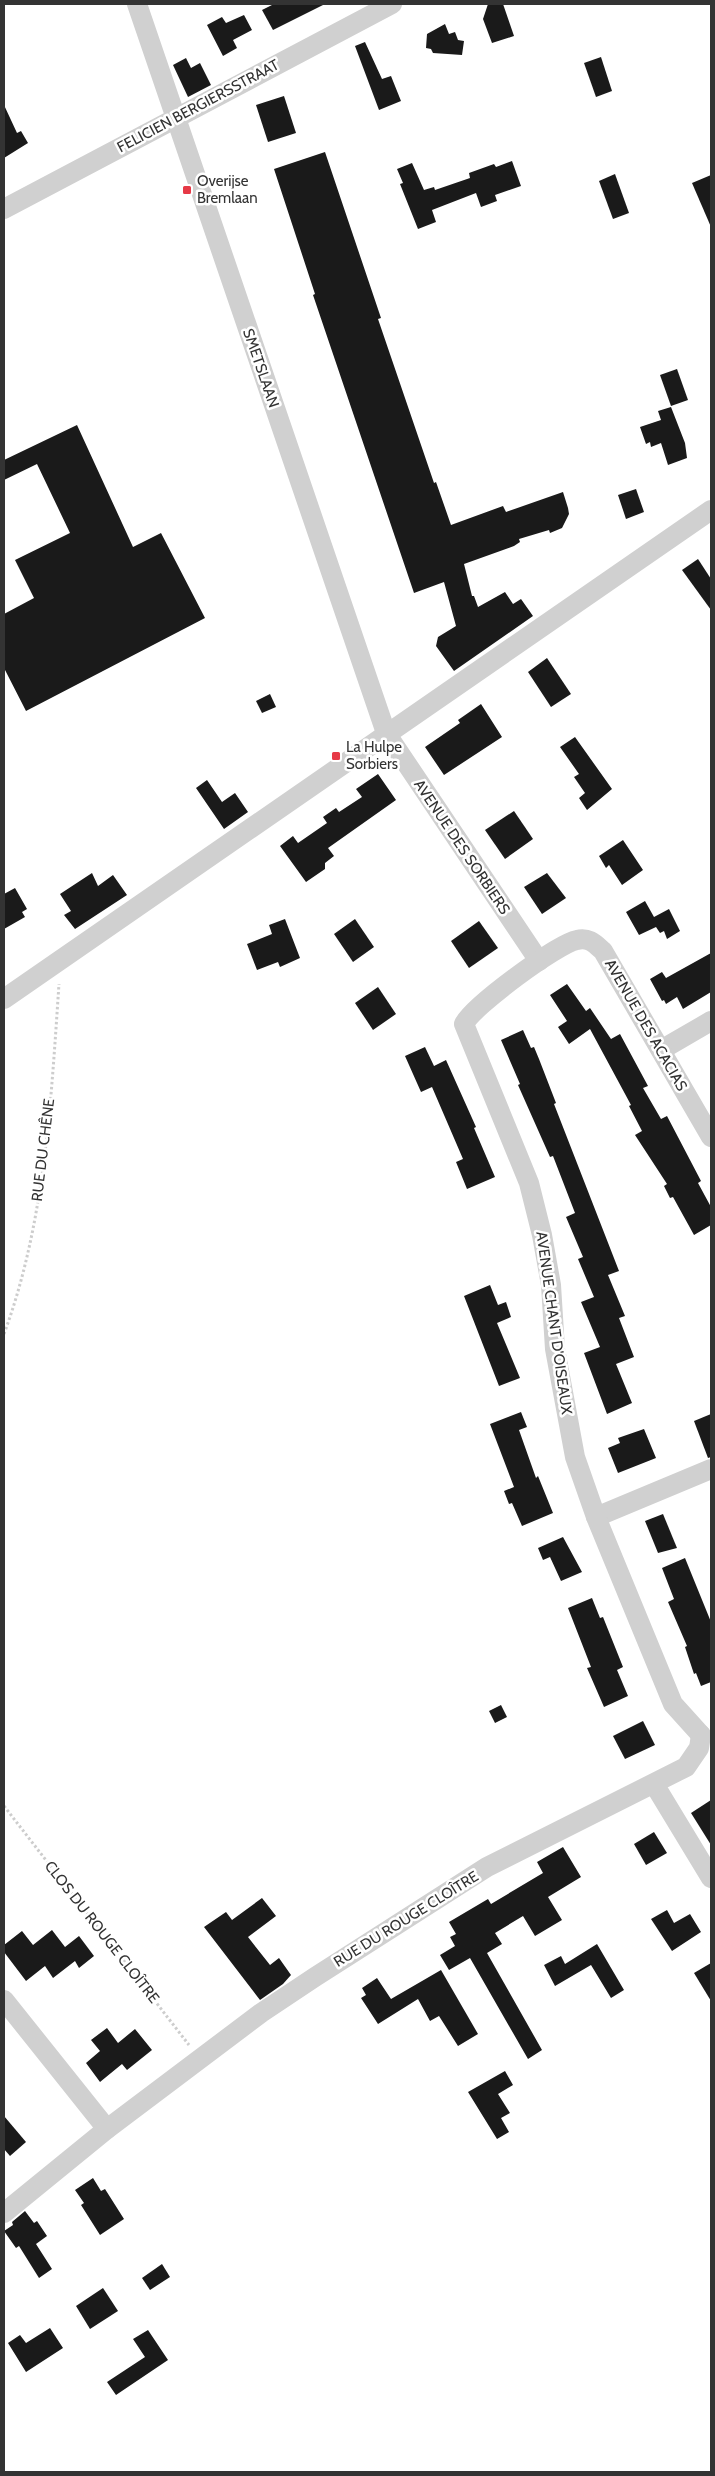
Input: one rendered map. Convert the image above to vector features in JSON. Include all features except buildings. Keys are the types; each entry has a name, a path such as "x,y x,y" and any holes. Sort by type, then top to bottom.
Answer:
{"street":[{"name":"SMETSLAAN","path":"137,4 386,733"},
{"name":"FELICIEN BERGIERSSTRAAT","path":"4,209 392,4"},
{"path":"4,999 711,510"},
{"name":"AVENUE DES SORBIERS","path":"386,733 539,961"},
{"name":"AVENUE DES ACACIAS","path":"539,961 576,940 589,940 603,951 711,1137"},
{"name":"AVENUE CHANT D'OISEAUX","path":"539,961 469,1014 464,1024 529,1183 542,1235 551,1286 555,1349 575,1457 596,1516 673,1704 706,1733"},
{"path":"661,1050 711,1021"},
{"path":"596,1516 711,1469"},
{"name":"RUE DU ROUGE CLOÎTRE","path":"4,2213 107,2128 315,1977 487,1867 686,1767 699,1748 706,1733"},
{"path":"654,1784 711,1878"},
{"path":"4,2000 107,2128"}],"path":[{"name":"RUE DU CHÊNE","path":"4,1334 18,1296 34,1224 54,1055 61,961"},
{"name":"CLOS DU ROUGE CLOÎTRE","path":"4,1806 200,2059"}],"place":[{"name":"Overijse Bremlaan","path":"187,190"},
{"name":"La Hulpe Sorbiers","path":"336,756"}]}
